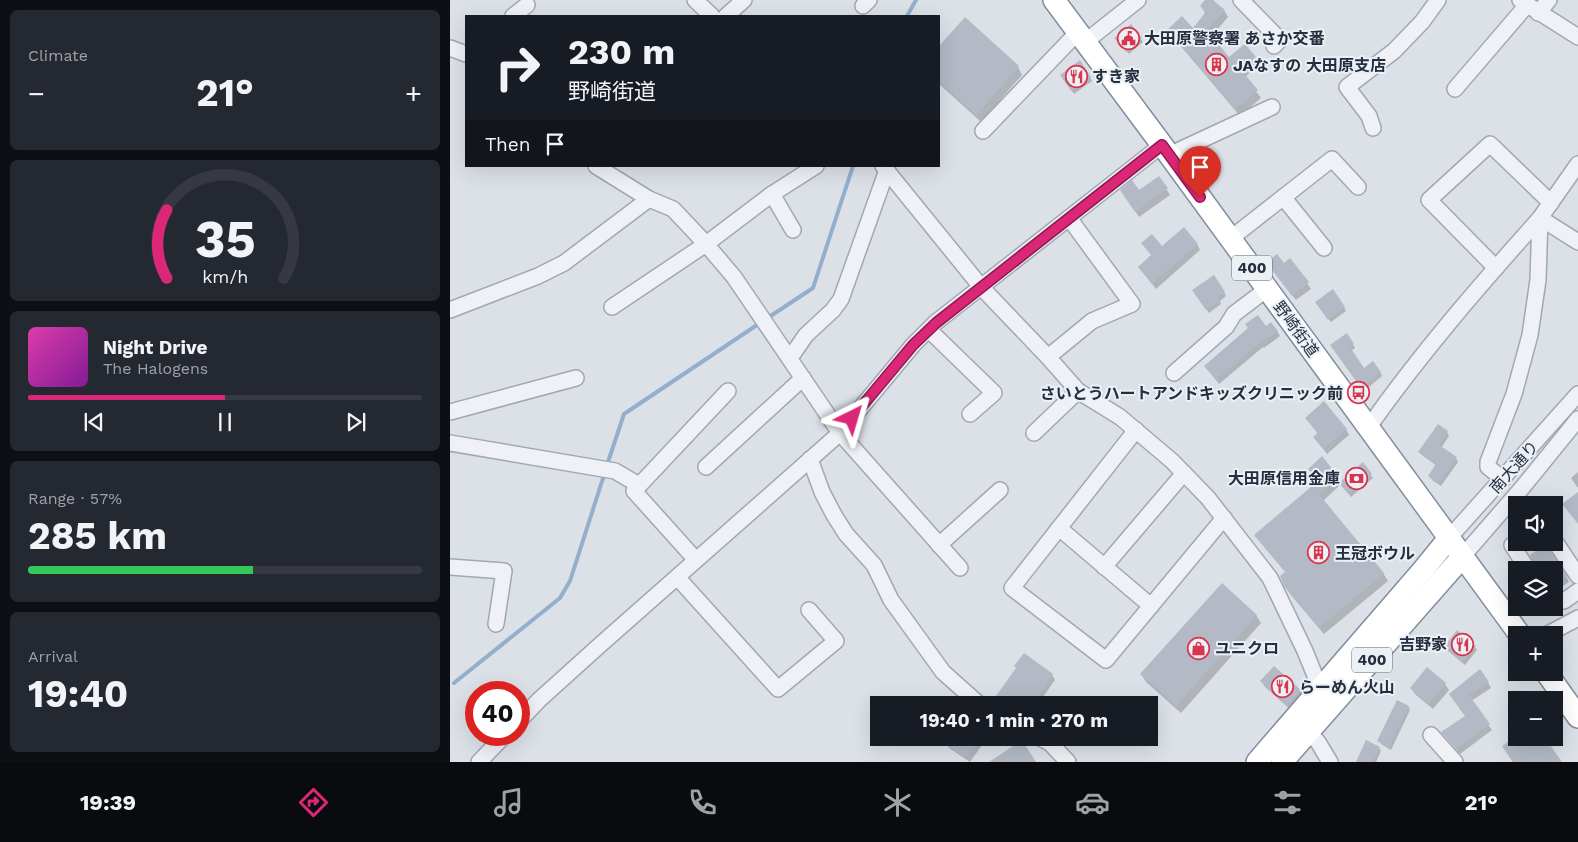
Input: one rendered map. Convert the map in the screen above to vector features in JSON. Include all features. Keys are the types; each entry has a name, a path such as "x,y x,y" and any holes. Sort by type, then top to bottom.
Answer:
{"highway":[{"name":"野崎街道","path":"1054,0 1166,150 1513,626"},
{"name":"400","path":"1257,762 1449,538"},
{"name":"400","path":"1282,762 1462,557"},
{"path":"1552,681 1578,718"}],"street":[{"path":"695,0 711,15"},
{"path":"727,15 744,0"},
{"path":"983,131 1082,37 1138,0"},
{"path":"1242,0 1280,40 1274,46"},
{"path":"1373,128 1369,116 1346,87 1394,51 1422,22 1438,0"},
{"path":"1454,89 1528,6 1549,0"},
{"path":"514,15 527,5"},
{"path":"1528,6 1578,37"},
{"path":"450,48 465,54"},
{"path":"530,710 840,433 913,345 929,330 1069,218 1166,150 1272,107"},
{"path":"1496,268 1429,200 1490,144 1551,203"},
{"path":"1230,239 1332,159 1358,187"},
{"path":"1368,428 1397,387 1540,218 1578,164"},
{"path":"598,167 649,199 673,209 706,244 734,276 840,433 960,568"},
{"path":"612,307 706,244 772,194 814,167"},
{"path":"885,168 982,288 1078,391 1120,417 1172,460 1224,518 1270,578 1305,651 1320,688"},
{"path":"790,358 806,335 833,310 841,299 885,168"},
{"path":"772,194 794,230"},
{"path":"1283,197 1324,248"},
{"path":"450,310 538,276 564,263 649,199"},
{"path":"1048,357 1092,321 1132,304 1069,218"},
{"path":"1540,218 1578,242"},
{"path":"1503,479 1488,467 1488,462 1514,394 1530,335 1538,280 1540,218"},
{"path":"1174,374 1226,327 1234,314 1267,289"},
{"path":"929,330 994,393 970,414"},
{"path":"450,412 576,378"},
{"path":"706,467 803,378"},
{"path":"696,560 634,491 728,391"},
{"path":"1034,434 1078,391"},
{"name":"南大通り","path":"1449,538 1578,394"},
{"name":"南大通り","path":"1462,557 1522,488 1578,418"},
{"path":"1136,430 1012,588 1106,660 1224,518"},
{"path":"450,444 615,471 639,485"},
{"path":"810,459 822,492 834,515 846,534 874,564 890,600 943,672 970,696"},
{"path":"1104,567 1184,473"},
{"path":"940,545 1000,490"},
{"path":"1059,528 1151,606"},
{"path":"1561,551 1578,576"},
{"path":"450,567 504,571 496,624"},
{"path":"677,577 778,689 836,641 809,610"},
{"path":"1563,601 1578,591"},
{"path":"1563,626 1578,618"},
{"path":"1308,732 1318,742 1330,762"},
{"path":"1431,735 1455,762"},
{"path":"479,762 494,746"},
{"path":"1053,746 1068,762"}],"building":[{"name":"JAなすの 大田原支店","path":"1205,0 1213,0 1225,10 1207,30 1229,57 1245,44 1256,57 1241,70 1258,90 1235,109 1167,30 1182,16 1193,28 1206,12 1200,6"},
{"path":"965,17 1019,66 976,115 940,82 940,45"},
{"name":"大田原警察署 あさか交番","path":"1131,24 1142,38 1126,52 1114,38"},
{"name":"すき家","path":"1080,60 1091,77 1071,91 1060,75"},
{"path":"1159,176 1168,188 1135,212 1120,190 1132,180 1139,190"},
{"path":"1184,227 1198,244 1152,284 1138,267 1151,255 1141,243 1152,234 1162,246"},
{"path":"1277,254 1284,263 1290,258 1309,282 1292,296 1266,262"},
{"path":"1214,275 1225,292 1218,297 1221,300 1206,310 1192,290"},
{"path":"1333,289 1345,307 1328,320 1315,302"},
{"path":"1258,315 1266,326 1271,322 1278,331 1259,343 1216,380 1204,366 1248,328 1245,324"},
{"path":"1347,333 1354,344 1350,347 1364,368 1373,361 1381,372 1361,388 1330,345"},
{"path":"1324,401 1347,429 1323,449 1313,437 1318,433 1305,418"},
{"path":"1438,424 1448,431 1439,445 1457,457 1438,484 1428,476 1436,464 1418,452"},
{"name":"王冠ボウル","path":"1322,456 1338,476 1318,493 1384,573 1319,628 1284,586 1280,576 1285,572 1254,535 1318,481 1308,469"},
{"name":"大田原信用金庫","path":"1363,462 1372,474 1348,494 1339,483"},
{"path":"1578,492 1578,524 1563,505"},
{"path":"1536,551 1551,551 1557,561 1533,561 1530,555"},
{"path":"1563,570 1567,576 1563,578"},
{"path":"1222,583 1257,615 1176,706 1140,674"},
{"path":"1457,630 1476,646 1463,662 1444,647"},
{"path":"1024,653 1053,674 1038,696 996,696 1016,668 1014,666"},
{"path":"1274,666 1301,690 1287,705 1260,681"},
{"path":"1427,667 1446,683 1429,704 1410,688"},
{"path":"1480,669 1489,682 1469,695 1490,724 1456,749 1441,732 1465,716 1449,694"},
{"path":"1397,700 1409,706 1389,747 1377,741"},
{"path":"1366,740 1380,747 1373,762 1356,762"},
{"path":"1508,742 1508,746 1551,746 1562,762 1513,762 1502,746"},
{"path":"948,746 974,746 965,758"},
{"path":"1013,746 1026,746 1036,762 989,762"}],"waterway":[{"path":"908,15 916,0"},
{"path":"766,319 813,288 853,167"},
{"path":"607,465 624,414 760,323"},
{"path":"454,683 560,598 570,581 605,472"}],"place":[{"name":"大田原警察署 あさか交番","path":"1128,38"},
{"name":"JAなすの 大田原支店","path":"1217,65"},
{"name":"すき家","path":"1076,76"},
{"name":"さいとうハートアンドキッズクリニック前","path":"1359,393"},
{"name":"大田原信用金庫","path":"1356,478"},
{"name":"王冠ボウル","path":"1319,553"},
{"name":"吉野家","path":"1463,644"},
{"name":"ユニクロ","path":"1199,648"},
{"name":"らーめん火山","path":"1283,687"}],"route":[{"path":"852,418 913,345 936,323 1162,145 1200,197"}]}
